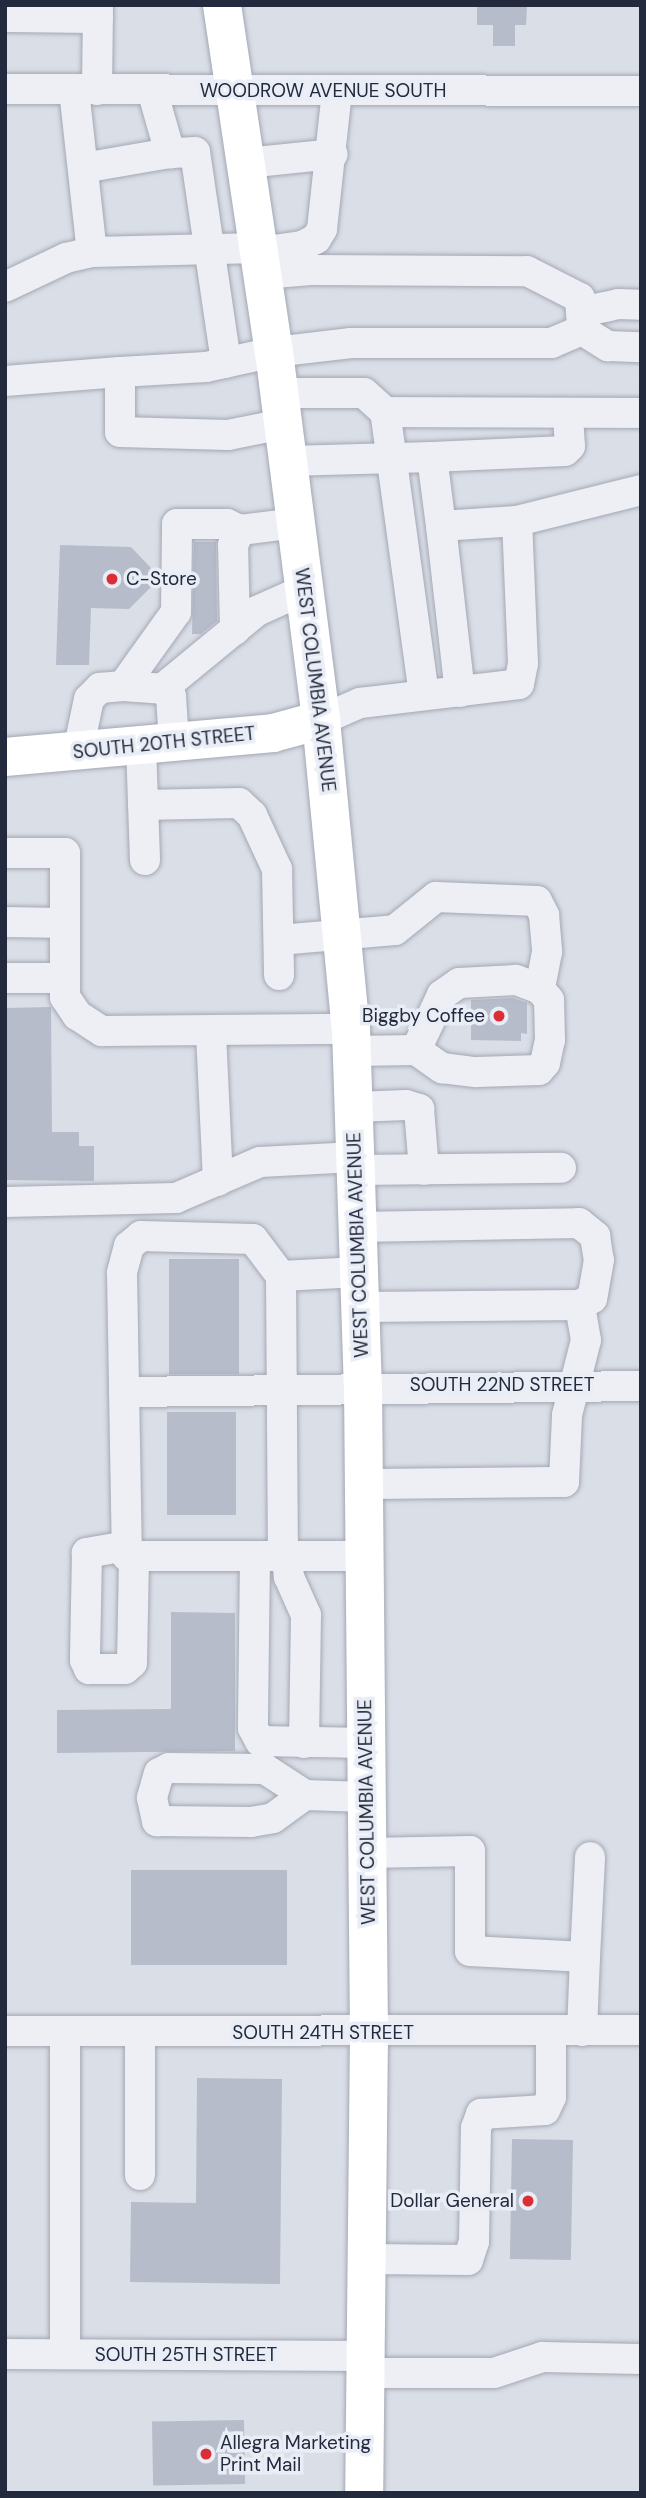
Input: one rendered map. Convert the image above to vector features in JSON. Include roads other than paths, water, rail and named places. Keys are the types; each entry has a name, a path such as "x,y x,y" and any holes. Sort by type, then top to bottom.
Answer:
{"main road":[{"name":"WEST COLUMBIA AVENUE","path":"222,5 274,352 321,720 344,937 351,1040 363,1386 369,2034 364,2493"},
{"name":"SOUTH 20TH STREET","path":"5,757 273,733 321,720"}],"street":[{"path":"5,17 98,12 86,90 83,168 92,252"},
{"name":"WOODROW AVENUE SOUTH","path":"5,89 641,91"},
{"path":"152,90 170,153"},
{"path":"260,258 302,246 316,239 322,229 333,154 337,91"},
{"path":"83,168 170,153 195,152 226,363"},
{"path":"246,163 333,154"},
{"path":"5,287 66,258 92,252 210,249 326,270 527,271 580,298 586,327 608,346 641,347"},
{"path":"5,381 226,363 274,352 351,343 552,343 586,327 618,304 641,305"},
{"path":"120,372 120,432 228,435 284,426 364,393 385,412 424,695"},
{"path":"385,412 641,413"},
{"path":"284,426 392,461 565,451 570,446 568,414"},
{"path":"432,457 460,692"},
{"path":"441,526 517,521 641,490"},
{"path":"321,720 360,703 519,684 523,663 517,521"},
{"path":"123,686 176,612 177,524 227,524 240,530 296,523"},
{"path":"236,630 233,545 240,530"},
{"path":"162,689 257,611 304,590"},
{"path":"78,751 89,699 100,688 123,686 162,689 171,695 143,805 145,860"},
{"path":"143,805 239,803 252,815 277,869 279,975"},
{"path":"5,853 65,853 65,997 77,1015 102,1031 351,1040 416,1050 442,1068 477,1072 539,1070 545,1063 550,1040 549,1000 540,989 516,980 458,982 442,995 416,1050"},
{"path":"279,940 344,937 395,930 436,897 537,901 544,915 547,952 540,989"},
{"path":"5,922 65,923"},
{"path":"5,978 65,978"},
{"path":"211,1033 218,1181"},
{"path":"354,1107 406,1105 419,1109 424,1170"},
{"path":"5,1202 176,1198 260,1162 355,1164 424,1170 561,1168"},
{"path":"281,1276 359,1289 580,1305 592,1298 599,1260 596,1236 579,1223 358,1227"},
{"path":"364,1556 275,1556 131,1551 122,1273 129,1246 141,1236 253,1239 281,1276 281,1392 275,1556 253,1728 260,1741 366,1743"},
{"path":"364,1484 564,1482 567,1415 579,1384 586,1340 580,1305"},
{"name":"SOUTH 22ND STREET","path":"124,1392 281,1392 363,1386 641,1386"},
{"path":"275,1556 289,1577 306,1615 304,1743"},
{"path":"305,1795 366,1797"},
{"path":"367,1853 470,1852 470,1951 585,1956"},
{"path":"582,2031 590,1857"},
{"name":"SOUTH 24TH STREET","path":"5,2031 369,2034 641,2030"},
{"path":"65,2031 65,2354"},
{"path":"140,2032 140,2175"},
{"path":"367,2259 468,2260 474,2242 476,2128 481,2114 545,2110 551,2098 551,2032"},
{"name":"SOUTH 25TH STREET","path":"5,2354 366,2364 494,2374 542,2357 641,2359"}],"place":[{"name":"C-Store","path":"112,579"},
{"name":"Biggby Coffee","path":"499,1016"},
{"name":"Dollar General","path":"528,2201"},
{"name":"Allegra Marketing Print Mail","path":"206,2454"}]}
